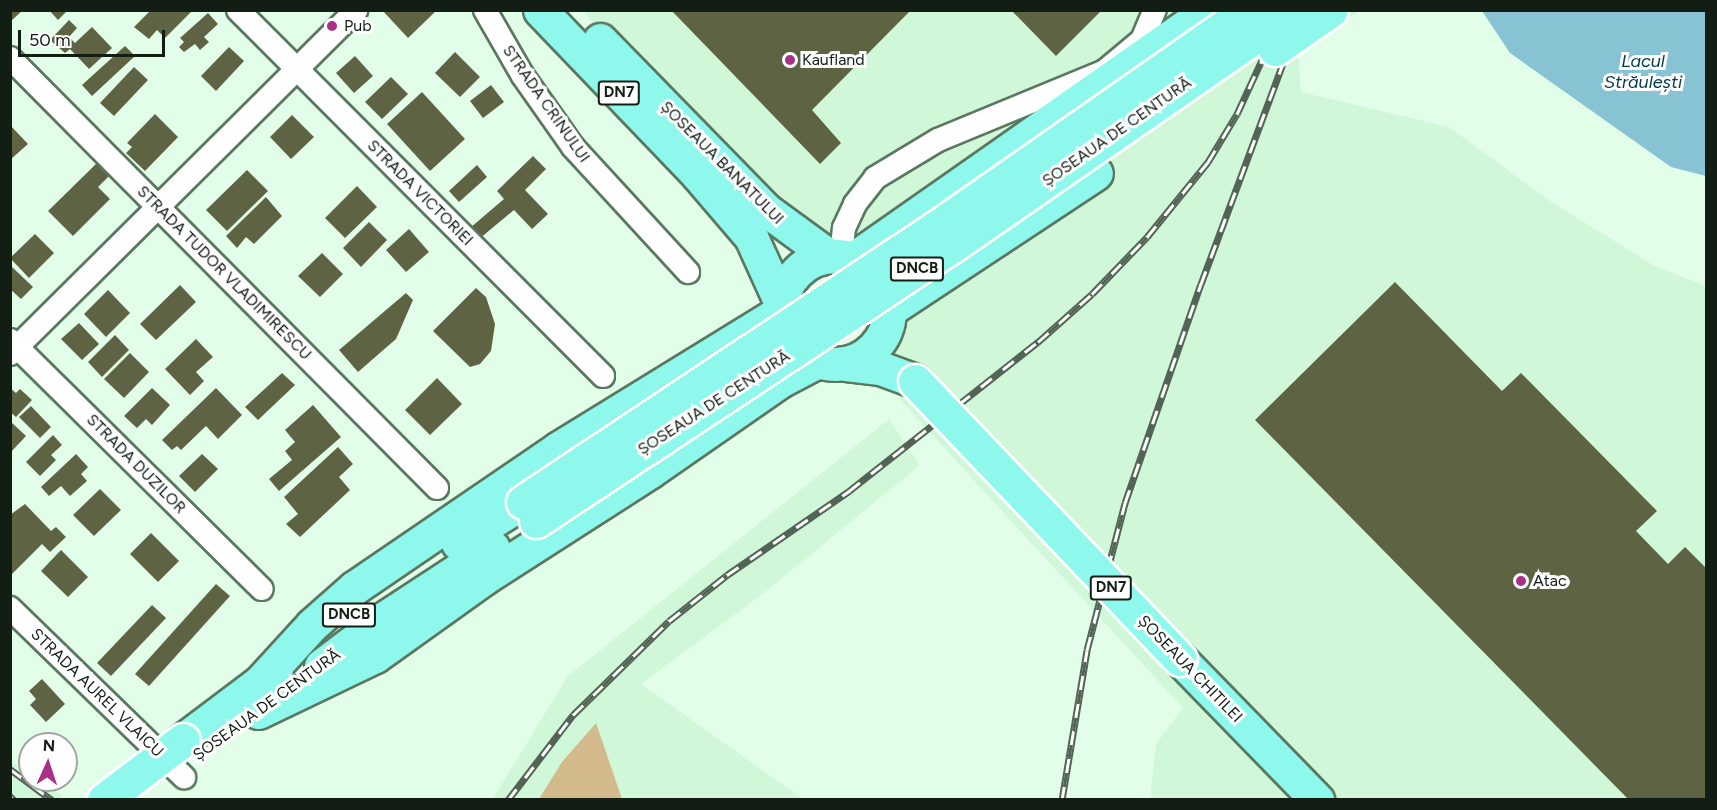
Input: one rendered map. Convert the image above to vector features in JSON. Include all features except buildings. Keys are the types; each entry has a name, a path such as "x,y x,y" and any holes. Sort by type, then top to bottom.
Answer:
{"main road":[{"name":"ȘOSEAUA BANATULUI","path":"540,10 698,175 751,237 780,306"},
{"name":"ȘOSEAUA BANATULUI","path":"571,10 766,210 841,257"},
{"path":"259,697 312,625 354,588 559,448 780,306 785,287 803,266 841,257 1209,10"},
{"name":"ȘOSEAUA DE CENTURĂ","path":"139,800 259,697 383,619 529,511 1248,10"},
{"name":"ȘOSEAUA DE CENTURĂ","path":"529,511 952,246 1293,10"},
{"path":"259,697 375,656 484,578 649,472 780,381 876,346 888,318 1331,10"},
{"name":"DN7","path":"841,257 879,279 888,318"},
{"name":"DN7","path":"780,306 783,330 793,346 831,363"},
{"name":"ȘOSEAUA CHITILEI","path":"888,318 915,381 1317,800"},
{"name":"ȘOSEAUA CHITILEI","path":"831,363 879,368 915,381"},
{"name":"ȘOSEAUA DE CENTURĂ","path":"104,800 188,758"}],"street":[{"name":"STRADA VICTORIEI","path":"238,10 603,376"},
{"path":"13,347 159,207 356,10"},
{"name":"STRADA CRINULUI","path":"485,10 523,76 573,147 688,272"},
{"path":"841,257 844,228 855,204 875,178 947,136 1105,71 1142,40 1155,10"},
{"name":"STRADA TUDOR VLADIMIRESCU","path":"10,58 437,488"},
{"name":"STRADA DUZILOR","path":"13,347 262,589"},
{"name":"STRADA AUREL VLAICU","path":"10,608 188,758"}],"shaded area":[{"path":"583,11 1358,11 1298,54 1301,92 1449,127 1550,201 1653,265 1706,286 1706,799 1150,799 1156,744 1183,708 902,402 836,282"},
{"path":"889,419 920,465 764,593 641,684 803,799 492,800 568,676"},
{"path":"596,723 622,799 539,799 562,762"},
{"path":"10,761 18,766 18,792 57,792 63,796 58,799 11,799"}],"water":[{"name":"Lacul Străulești","path":"1482,11 1706,11 1706,176 1671,167 1510,53"}],"railway":[{"path":"508,800 573,715 669,621 727,575 849,491 1038,342 1092,294 1147,237 1208,162 1237,114 1285,10"},
{"path":"1062,800 1087,650 1125,503 1201,284 1303,10"},
{"path":"10,769 52,800"},
{"path":"10,796 14,800"}],"place":[{"name":"Pub","path":"332,26"},
{"name":"Kaufland","path":"790,60"},
{"name":"Atac","path":"1521,581"}]}
